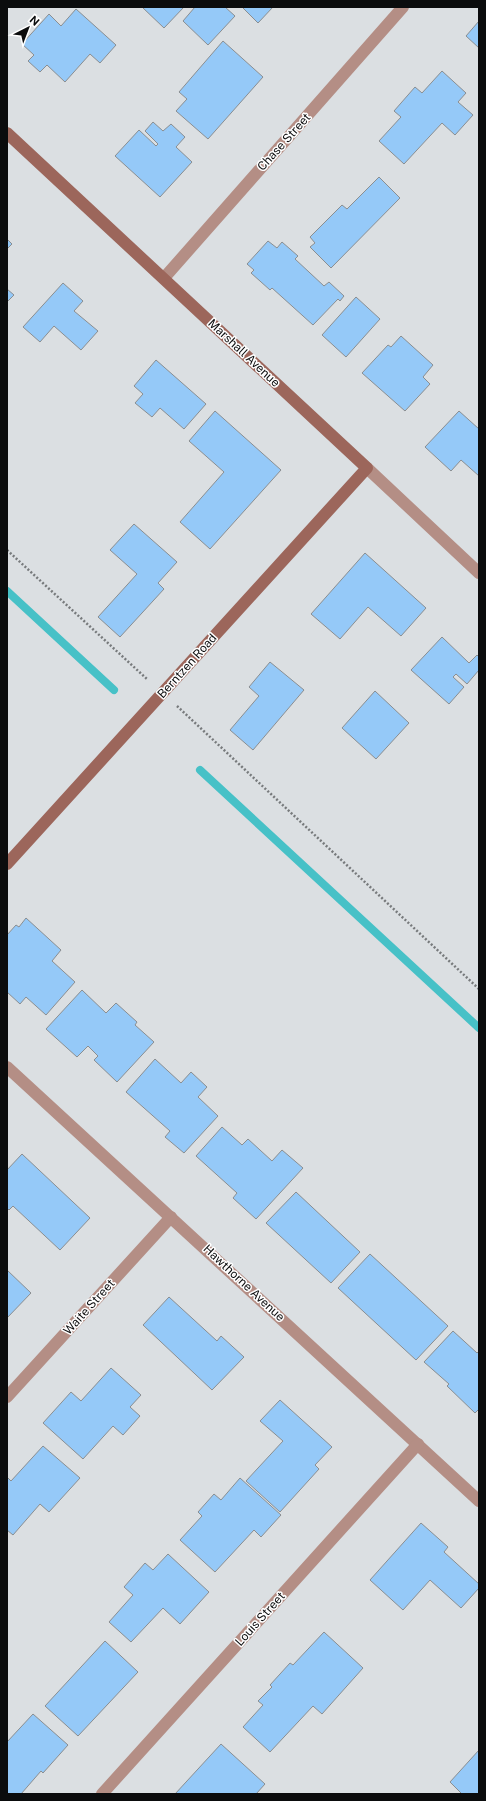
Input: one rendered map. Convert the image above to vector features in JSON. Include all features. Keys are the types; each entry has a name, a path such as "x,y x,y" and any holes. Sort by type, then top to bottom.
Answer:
{"street":[{"name":"Chase Street","path":"164,278 403,7"},
{"name":"Marshall Avenue","path":"7,133 479,573"},
{"name":"Berntzen Road","path":"7,864 367,468"},
{"name":"Hawthorne Avenue","path":"7,1067 479,1500"},
{"name":"Waite Street","path":"7,1397 171,1217"},
{"name":"Louis Street","path":"102,1794 418,1444"}],"path":[{"path":"7,550 163,693 479,989"}],"building":[{"path":"142,7 184,7 164,28"},
{"path":"195,7 225,7 235,16 208,45 183,21"},
{"path":"242,7 273,7 258,23"},
{"path":"76,9 116,45 100,63 90,54 65,82 47,65 40,72 28,61 34,55 22,44 49,14 61,26"},
{"path":"479,21 479,48 466,36"},
{"path":"223,41 263,77 208,139 176,111 187,99 179,92"},
{"path":"442,71 466,93 458,102 473,115 455,135 442,123 404,164 379,141 401,117 394,111 415,87 422,93"},
{"path":"153,122 163,131 171,124 185,137 176,147 192,162 160,197 115,156 139,130 156,146 158,144 145,131"},
{"path":"379,177 400,198 331,268 310,247 315,243 310,237 342,205 347,209"},
{"path":"7,239 12,244 7,249"},
{"path":"268,241 277,248 282,242 298,256 295,259 324,286 329,282 344,296 340,301 338,299 313,325 272,288 270,290 251,273 254,270 247,264"},
{"path":"63,283 83,301 74,311 98,331 81,350 54,326 40,342 23,327"},
{"path":"7,289 14,295 7,302"},
{"path":"356,297 380,319 346,357 322,335"},
{"path":"401,336 433,365 423,377 430,384 405,411 362,373 388,345 391,347"},
{"path":"156,360 206,404 184,429 160,408 152,417 135,403 143,394 134,386"},
{"path":"215,411 281,470 210,549 180,522 224,472 189,441"},
{"path":"459,411 479,429 479,476 461,460 451,471 425,447"},
{"path":"134,524 177,562 158,583 164,589 120,637 98,617 137,574 110,550"},
{"path":"365,553 426,608 401,636 368,607 340,639 311,614"},
{"path":"442,637 469,663 477,655 479,657 479,670 467,684 456,674 453,677 464,687 449,704 411,670"},
{"path":"270,662 304,690 253,750 230,730 259,696 249,687"},
{"path":"375,691 409,723 376,759 342,728"},
{"path":"26,918 61,950 52,961 75,982 46,1015 26,997 20,1004 7,992 7,935 16,925 19,927"},
{"path":"82,990 106,1013 116,1003 137,1022 135,1025 154,1042 117,1082 94,1060 98,1056 88,1046 77,1057 46,1029"},
{"path":"155,1059 181,1083 191,1072 207,1087 198,1097 218,1116 184,1153 165,1137 170,1131 126,1092"},
{"path":"222,1127 242,1145 248,1139 272,1161 282,1150 303,1168 256,1219 233,1198 237,1193 196,1156"},
{"path":"22,1154 90,1218 60,1250 13,1206 9,1210 7,1208 7,1170"},
{"path":"296,1192 360,1252 331,1283 266,1223"},
{"path":"370,1254 448,1326 416,1360 338,1288"},
{"path":"7,1270 31,1293 7,1318"},
{"path":"169,1297 217,1341 221,1336 244,1357 212,1390 143,1325"},
{"path":"453,1331 477,1353 479,1351 479,1411 478,1410 475,1413 447,1386 449,1384 424,1362"},
{"path":"111,1368 141,1395 130,1407 140,1416 123,1435 113,1426 83,1459 43,1423 71,1392 81,1401"},
{"path":"280,1400 332,1447 315,1465 319,1469 280,1512 246,1481 283,1441 260,1421"},
{"path":"43,1446 80,1478 49,1512 40,1504 13,1535 7,1530 7,1477 11,1481"},
{"path":"240,1478 281,1515 261,1537 254,1530 215,1572 180,1540 202,1516 198,1512 214,1494 221,1500"},
{"path":"421,1523 448,1547 444,1552 479,1584 479,1588 461,1608 430,1580 403,1610 370,1580"},
{"path":"168,1554 209,1592 180,1624 163,1608 131,1642 109,1622 133,1595 124,1587 145,1563 153,1570"},
{"path":"324,1632 363,1668 322,1714 313,1706 270,1752 243,1727 263,1705 258,1701 272,1687 270,1685 290,1663 293,1665"},
{"path":"105,1641 138,1672 78,1736 45,1706"},
{"path":"33,1714 68,1745 43,1773 41,1771 21,1794 7,1794 7,1742"},
{"path":"221,1744 265,1784 256,1794 175,1794"},
{"path":"479,1750 479,1794 460,1794 461,1793 450,1782"}],"waterway":[{"path":"7,591 114,690"},
{"path":"200,770 479,1028"}]}
